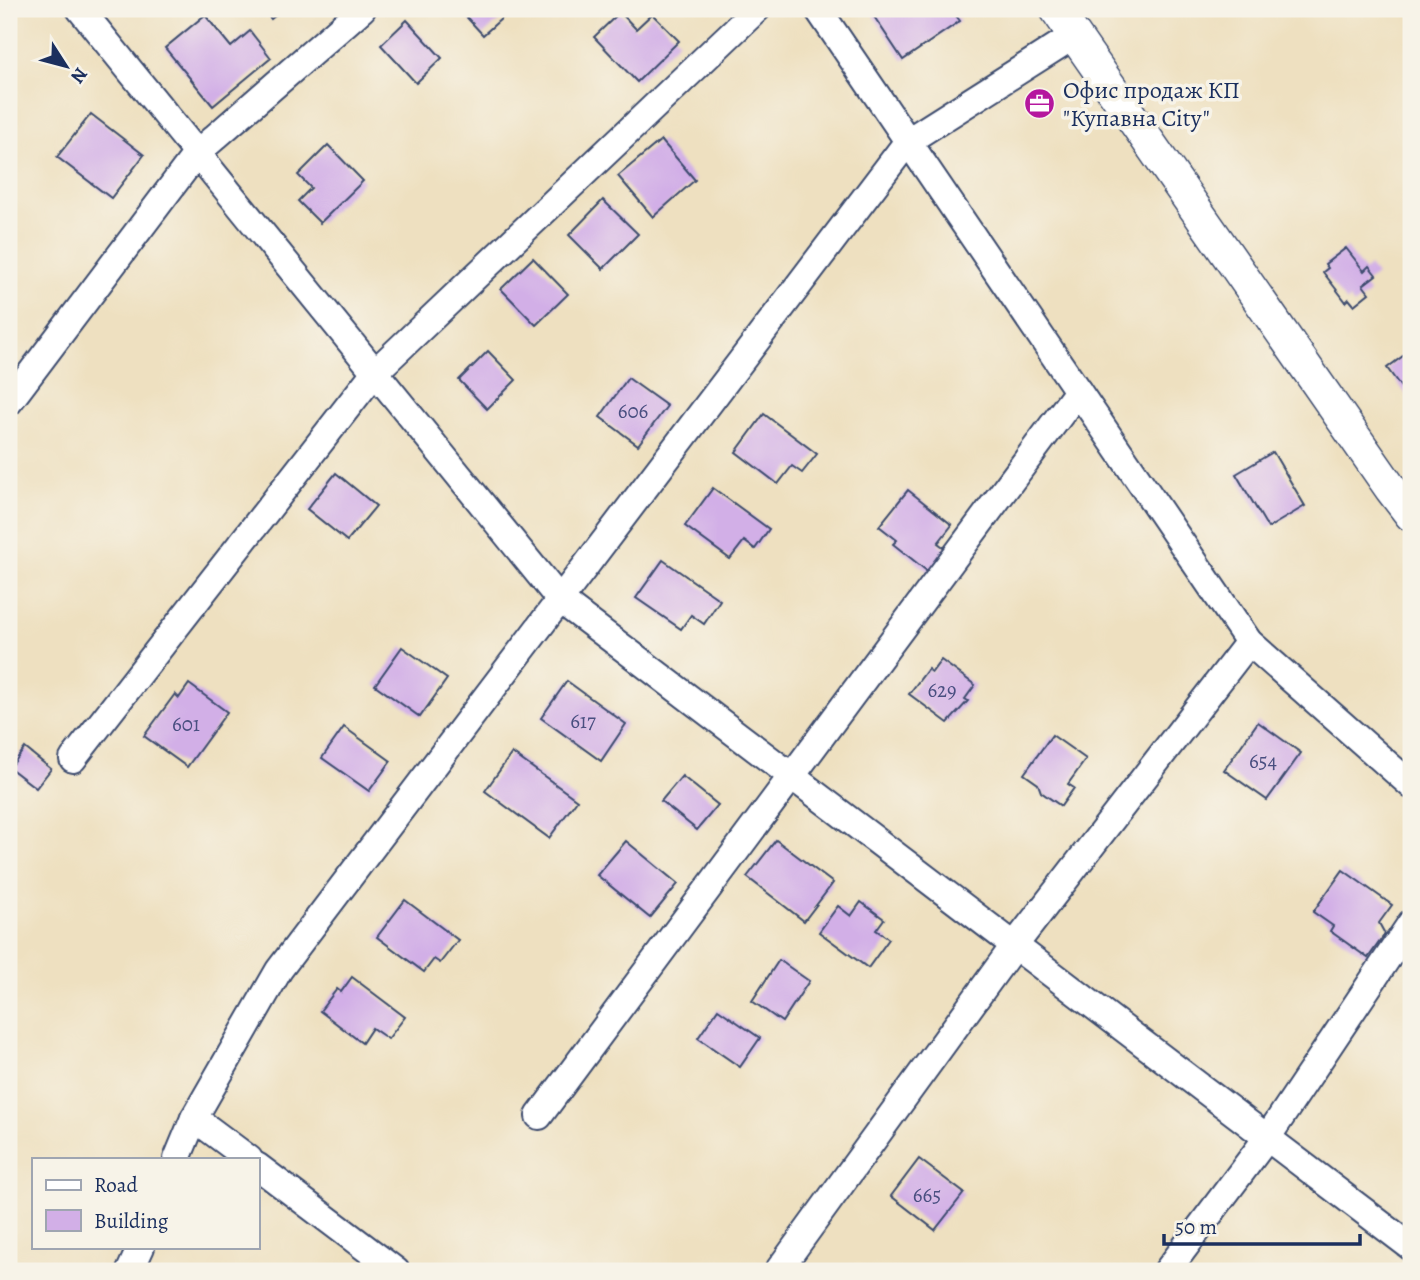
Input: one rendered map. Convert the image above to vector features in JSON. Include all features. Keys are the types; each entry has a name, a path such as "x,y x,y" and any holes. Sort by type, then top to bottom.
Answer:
{"street":[{"path":"80,9 560,600 1411,1247"},
{"path":"9,402 197,153 362,9"},
{"path":"73,758 375,372 757,9"},
{"path":"818,9 1249,642 1411,785"},
{"path":"1056,9 1411,515"},
{"path":"177,1158 194,1118 279,970 908,141 1075,35"},
{"path":"539,1116 1078,391"},
{"path":"778,1271 1014,946 1249,642"},
{"path":"1167,1271 1267,1138 1411,923"},
{"path":"194,1118 248,1158"},
{"path":"259,1168 396,1271"},
{"path":"130,1271 141,1248"}],"building":[{"path":"263,9 283,9 271,19"},
{"path":"459,9 512,9 483,35"},
{"path":"869,9 951,9 960,21 903,60"},
{"path":"620,12 636,29 652,14 679,41 637,82 594,37"},
{"path":"205,15 231,47 250,31 271,58 213,106 165,48"},
{"path":"407,20 442,58 416,83 381,45"},
{"path":"91,114 144,155 111,198 57,157"},
{"path":"661,140 695,180 653,217 618,176"},
{"path":"328,145 363,181 320,223 298,201 311,188 298,175"},
{"path":"603,200 638,234 603,269 569,235"},
{"path":"1346,248 1364,271 1369,266 1376,275 1363,285 1369,293 1354,305 1349,299 1346,302 1323,272 1328,268 1325,264"},
{"path":"533,258 568,294 536,325 501,289"},
{"path":"1411,350 1411,401 1387,368"},
{"path":"488,351 516,380 487,409 459,380"},
{"path":"628,378 667,406 638,445 600,417"},
{"path":"764,414 817,454 802,473 792,466 778,484 736,452"},
{"path":"1273,452 1305,506 1268,528 1236,474"},
{"path":"336,473 376,506 347,541 307,509"},
{"path":"713,488 769,529 755,549 744,541 730,559 685,526"},
{"path":"908,490 952,525 938,543 950,552 932,575 893,544 897,540 879,526"},
{"path":"663,560 720,600 704,624 691,615 681,629 636,598"},
{"path":"402,647 447,679 420,717 375,685"},
{"path":"941,660 975,685 965,699 968,701 948,723 909,694 928,669 932,672"},
{"path":"567,681 626,724 601,761 541,718"},
{"path":"189,684 227,712 187,767 144,736 175,694 179,698"},
{"path":"1258,722 1301,753 1267,800 1224,770"},
{"path":"344,727 391,761 369,791 322,758"},
{"path":"1052,735 1086,759 1068,784 1074,788 1061,806 1041,792 1038,784 1024,774"},
{"path":"25,748 51,769 36,788 10,768"},
{"path":"512,753 577,800 549,838 485,791"},
{"path":"682,776 718,805 697,830 661,801"},
{"path":"776,840 833,883 804,921 747,877"},
{"path":"626,841 678,884 650,918 597,875"},
{"path":"1343,870 1392,905 1379,923 1385,934 1368,958 1330,931 1333,926 1313,912"},
{"path":"405,900 458,940 440,963 434,959 424,972 377,937"},
{"path":"861,902 884,919 876,930 889,939 868,968 819,932 838,906 851,916"},
{"path":"779,960 809,981 782,1022 752,1001"},
{"path":"352,977 405,1017 388,1039 372,1028 362,1043 320,1011 337,989 341,992"},
{"path":"718,1009 760,1038 740,1067 698,1038"},
{"path":"919,1159 964,1193 935,1230 891,1196"}],"place":[{"name":"Офис продаж КП \"Купавна City\"","path":"1040,104"}]}
